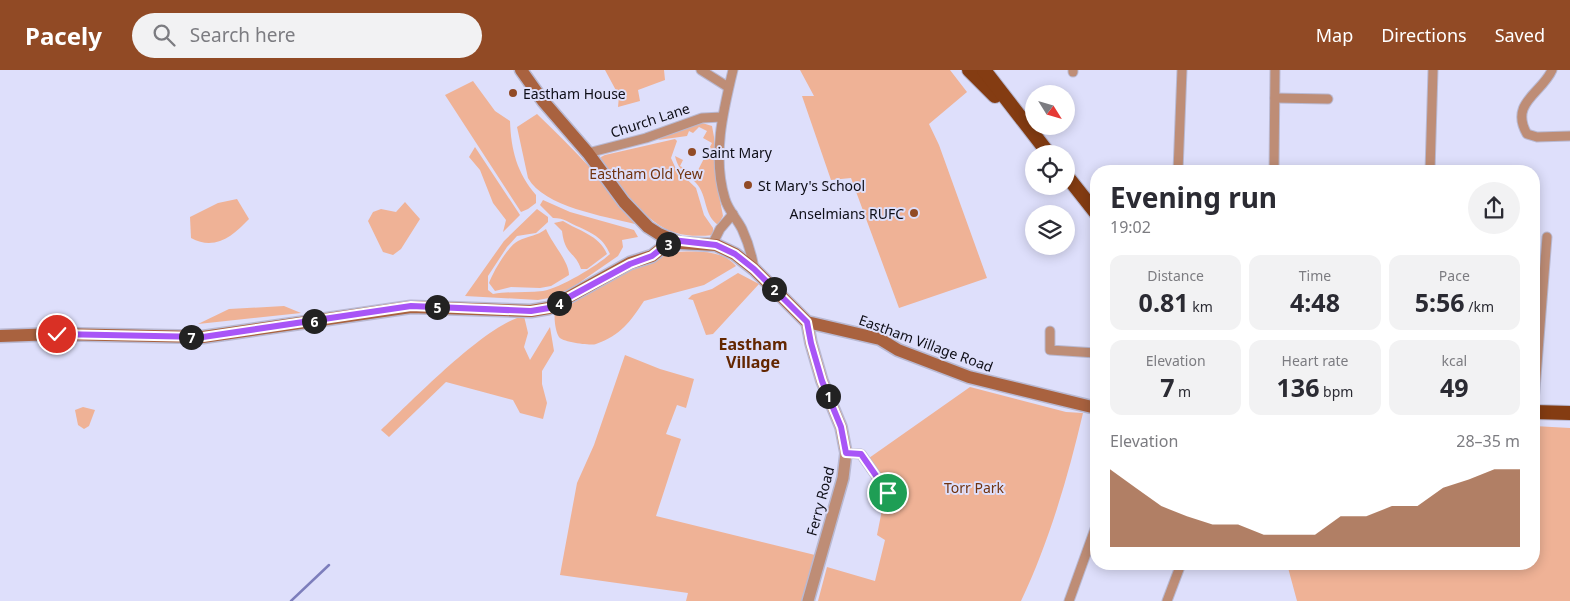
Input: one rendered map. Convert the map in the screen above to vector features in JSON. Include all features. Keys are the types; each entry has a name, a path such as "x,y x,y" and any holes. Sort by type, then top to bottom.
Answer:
{"highway":[{"path":"969,70 1020,118"},
{"path":"984,70 1042,145"},
{"path":"1075,186 1090,205"},
{"path":"1540,412 1570,413"}],"main road":[{"path":"521,70 543,101 588,153 624,202 648,227 672,240 712,245 735,254 754,269 807,322"},
{"path":"0,336 57,334 203,337 411,306 531,311 549,308 630,264 652,256 672,240"},
{"name":"Eastham Village Road","path":"807,322 880,339 898,350 969,377 1090,407"}],"street":[{"path":"700,70 728,87"},
{"path":"733,70 722,118 719,156 725,200 752,254 754,269"},
{"path":"1178,165 1182,70"},
{"path":"1274,165 1275,70"},
{"path":"1430,165 1433,70"},
{"path":"1552,70 1546,81 1532,93 1522,110 1522,125 1527,134 1537,137 1570,136"},
{"path":"1275,98 1328,99"},
{"name":"Church Lane","path":"588,153 646,138 702,118 722,118"},
{"path":"712,245 720,229 733,214"},
{"path":"1540,326 1547,237"},
{"name":"Ferry Road","path":"807,322 822,381 841,427 846,453 843,478 808,601"},
{"path":"1050,331 1050,350 1090,353"},
{"path":"846,453 861,454 888,493"},
{"path":"1070,601 1090,543"},
{"path":"1167,601 1178,570"}],"green space":[{"path":"605,70 664,70 665,80 638,90 640,101 618,107 619,96"},
{"path":"800,70 950,70 967,92 929,124 939,145 987,278 899,308 851,178 831,180 802,96 814,96"},
{"path":"473,81 495,111 510,121 516,161 529,187 536,195 536,203 521,212 445,95"},
{"path":"537,114 601,180 635,224 576,209 547,196 536,188 528,178 517,127"},
{"path":"699,122 712,126 715,174 723,216 718,225 710,216 700,188 681,169 675,156 683,160 680,166 696,174 712,143 703,138 707,131 699,127 693,133 689,131 687,136 658,140 675,130"},
{"name":"Eastham Old Yew","path":"675,139 677,141 671,158 676,169 696,188 704,215 713,228 713,235 684,235 662,227 643,212 609,175 602,164 601,157 605,155"},
{"path":"475,147 520,215 503,232 506,220 493,203 480,170 469,157"},
{"path":"237,199 249,219 237,231 216,242 200,242 191,238 190,217 218,203"},
{"path":"543,200 570,212 634,230 638,237 622,240 623,247 618,256 560,296 538,300 465,296 504,241 537,209 548,217 548,222 536,233 517,236 507,247 488,276 488,290 493,294 537,292 559,286 578,276 610,254 601,240 594,234 564,220 553,218 540,205"},
{"path":"405,202 420,219 401,249 393,255 383,252 368,221 373,212 381,209 396,212"},
{"path":"563,221 594,238 607,254 587,269 581,269 579,263 565,245 562,231 554,223"},
{"path":"546,229 566,264 569,275 551,286 540,288 511,287 495,291 489,283 505,254 518,241"},
{"path":"671,252 706,252 722,256 736,266 704,285 644,301 624,327 596,344 577,343 559,337 555,322 556,307 620,272"},
{"path":"738,273 759,284 713,334 706,335 693,300 688,299 692,295 712,289"},
{"path":"284,306 301,313 198,324 229,309"},
{"path":"524,316 528,333 524,347 530,360 550,327 554,351 542,371 542,384 547,403 543,419 520,413 513,400 446,382 389,437 381,430 470,348 508,322"},
{"path":"625,355 660,369 694,379 686,408 677,405 666,434 681,439 656,516 815,555 802,601 686,601 688,593 560,575 577,483 594,445"},
{"name":"Torr Park","path":"970,387 1066,412 1083,413 1057,509 1021,601 818,601 827,567 875,581 885,540 877,535 885,495 890,492 869,458"},
{"path":"83,407 95,410 89,426 84,429 78,425 75,410"},
{"path":"1540,426 1570,428 1570,601 1297,601 1289,570 1540,570"}],"waterway":[{"path":"291,601 329,565"}],"place":[{"name":"Eastham House","path":"513,93"},
{"name":"Saint Mary","path":"692,152"},
{"name":"St Mary's School","path":"748,185"},
{"name":"Anselmians RUFC","path":"914,213"}],"district":[{"name":"Eastham Village","path":"753,353"}],"route":[{"path":"57,334 203,337 411,306 531,311 549,308 630,264 652,256 672,240 680,243 716,245 744,259 807,322 822,381 841,427 846,453 861,454 888,493"}]}
